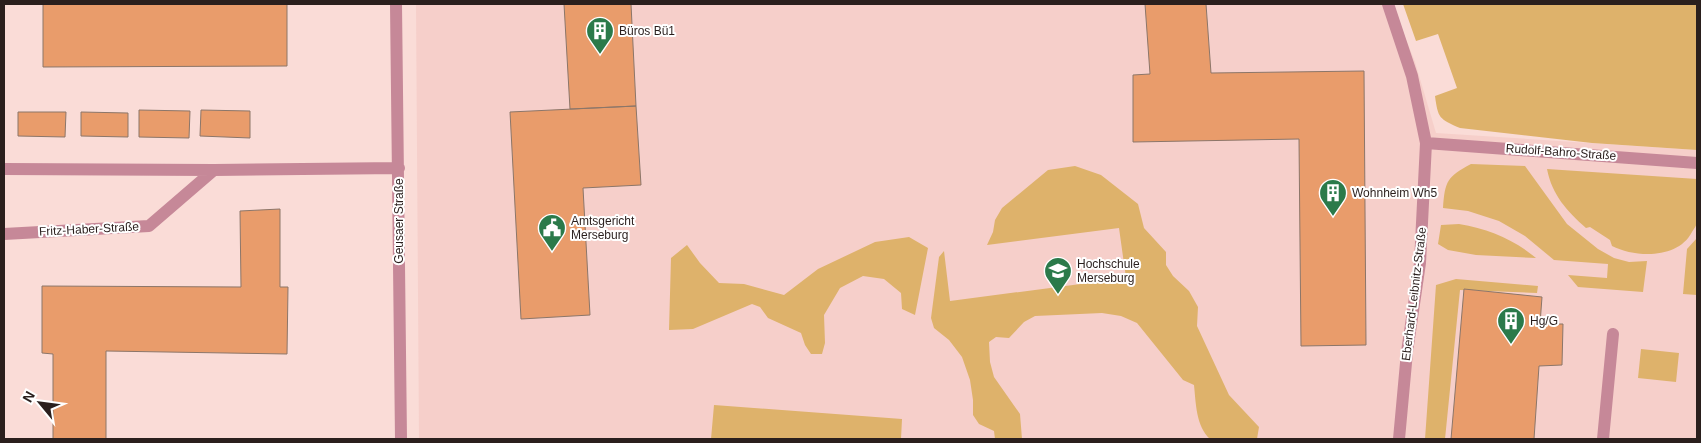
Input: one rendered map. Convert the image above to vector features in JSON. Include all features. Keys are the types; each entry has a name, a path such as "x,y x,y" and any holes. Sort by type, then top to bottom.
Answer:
{"street":[{"name":"Geusaer Straße","path":"396,4 401,439"},
{"name":"Eberhard-Leibnitz-Straße","path":"1388,4 1412,76 1426,143 1420,263 1407,352 1399,439"},
{"name":"Rudolf-Bahro-Straße","path":"1426,143 1697,163"},
{"path":"4,169 214,170 399,168"},
{"name":"Fritz-Haber-Straße","path":"4,234 149,226 214,170"},
{"path":"1603,439 1614,334"}],"shaded area":[{"name":"Hochschule Merseburg","path":"416,4 1392,4 1415,62 1436,133 1697,150 1697,439 419,439"},
{"path":"1403,4 1697,4 1697,150 1592,143 1460,128 1444,120 1437,109 1435,96 1457,88 1438,34 1416,41"},
{"path":"1471,164 1525,166 1567,224 1598,249 1614,258 1629,262 1647,261 1643,292 1578,287 1568,275 1607,278 1608,264 1554,260 1525,236 1499,221 1468,211 1443,208 1446,186 1449,181"},
{"path":"1075,166 1101,175 1138,204 1144,228 1166,252 1166,265 1173,276 1189,291 1198,307 1197,326 1229,395 1259,427 1257,439 1210,439 1205,434 1199,421 1194,385 1183,380 1137,323 1121,316 1102,313 1035,316 1024,322 1009,338 996,337 989,342 990,362 994,377 1020,414 1022,439 995,439 994,431 979,424 973,415 970,380 962,357 949,340 934,328 931,318 939,257 944,251 950,301 1126,278 1119,228 987,245 993,232 995,220 1002,208 1048,170"},
{"path":"1547,169 1697,179 1697,211 1694,230 1686,241 1677,247 1656,254 1633,253 1612,246 1610,240 1590,227 1586,228 1561,202 1549,178"},
{"path":"1459,224 1500,236 1518,245 1536,258 1476,255 1448,250 1438,244 1441,225"},
{"path":"909,237 928,248 915,315 902,309 901,293 884,279 863,276 840,288 824,315 825,343 822,354 811,354 805,345 801,333 768,318 760,307 752,304 693,329 669,330 671,258 687,245 700,263 719,283 744,284 784,295 818,269 875,242"},
{"path":"1697,238 1697,295 1683,294 1687,249"},
{"path":"1456,279 1538,286 1537,293 1460,290 1445,439 1425,439 1436,285"},
{"path":"1641,349 1679,353 1676,382 1638,378"},
{"path":"714,405 902,419 901,439 711,439"}],"building":[{"path":"43,4 287,4 287,66 43,67"},
{"name":"Büros Bü1","path":"564,4 631,4 636,106 570,109"},
{"name":"Wohnheim Wh5","path":"1145,4 1206,4 1211,73 1364,71 1366,345 1301,346 1299,139 1133,142 1133,75 1150,74"},
{"name":"Amtsgericht Merseburg","path":"636,106 641,185 583,188 590,315 521,319 510,112"},
{"path":"139,110 190,111 189,138 139,137"},
{"path":"201,110 250,111 250,138 200,136"},
{"path":"18,112 66,112 65,137 18,136"},
{"path":"81,112 128,113 128,137 81,136"},
{"path":"280,209 280,287 288,287 287,354 106,351 106,439 53,439 53,354 42,353 42,286 241,287 240,211"},
{"name":"Hg/G","path":"1464,289 1542,297 1540,324 1563,324 1562,365 1539,366 1534,439 1451,439"}],"place":[{"name":"Büros Bü1","path":"600,55"},
{"name":"Wohnheim Wh5","path":"1333,217"},
{"name":"Amtsgericht Merseburg","path":"552,252"},
{"name":"Hochschule Merseburg","path":"1058,295"},
{"name":"Hg/G","path":"1511,345"}]}
